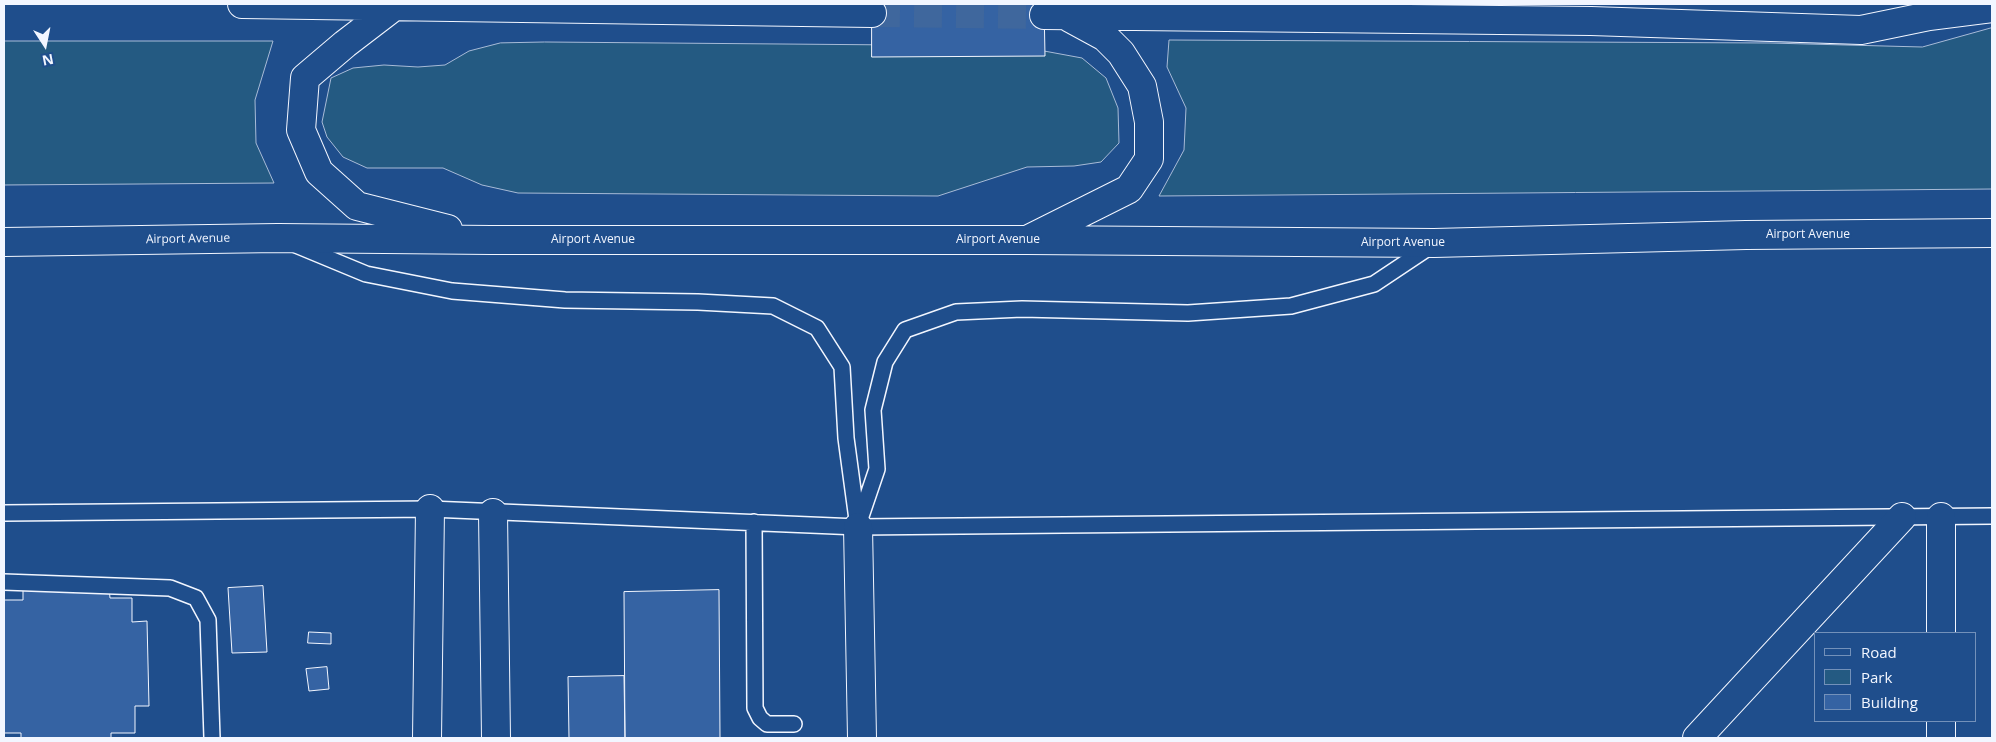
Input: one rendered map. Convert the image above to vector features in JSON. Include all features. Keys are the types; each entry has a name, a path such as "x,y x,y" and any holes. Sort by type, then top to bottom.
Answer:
{"main road":[{"path":"242,4 872,13"},
{"path":"396,5 344,44 305,78 301,130 319,172 357,206 491,240"},
{"path":"1027,240 1129,189 1149,159 1149,122 1142,86 1121,53 1106,38 1055,16 1590,21 1862,30 1937,10 1992,8"},
{"name":"Airport Avenue","path":"4,242 278,238 1434,243 1746,235 1992,234"},
{"path":"427,738 430,509"},
{"path":"493,513 496,738"},
{"path":"1941,516 1941,632"},
{"path":"1697,738 1902,517"},
{"path":"858,526 862,738"},
{"path":"1941,722 1941,738"}],"lane":[{"path":"278,238 366,274 452,291 565,300 698,302 773,306 817,328 842,367 846,438 858,526"},
{"path":"858,526 877,468 874,410 882,371 885,362 905,330 956,312 1022,309 1188,313 1291,306 1374,284 1434,243"},
{"path":"4,513 430,509 858,526 1992,516"},
{"path":"754,522 755,708 760,718 767,724 794,724"},
{"path":"4,582 170,588 196,598 208,620 212,738"}],"green space":[{"path":"1992,28 1992,189 1159,196 1184,150 1186,108 1167,67 1169,40 1770,43 1922,47"},
{"path":"4,41 273,41 255,100 256,143 274,183 4,185"},
{"path":"500,43 1017,46 1082,58 1106,78 1118,108 1119,143 1101,162 1074,166 1027,167 938,196 518,193 482,185 443,168 367,168 343,157 327,137 322,122 331,78 353,68 384,65 418,67 445,65 469,51"}],"building":[{"path":"872,4 1044,4 1045,56 872,57"},
{"path":"263,586 267,652 232,653 228,588"},
{"path":"109,587 110,598 132,598 132,622 147,621 149,706 135,706 135,733 111,733 111,738 21,738 21,733 4,733 4,600 23,600 23,589"},
{"path":"719,590 720,738 625,738 624,592"},
{"path":"309,632 331,633 331,644 308,643"},
{"path":"327,667 329,689 309,691 306,669"},
{"path":"624,676 625,738 569,738 568,677"}],"tunnel":[{"path":"872,13 1044,15"}]}
